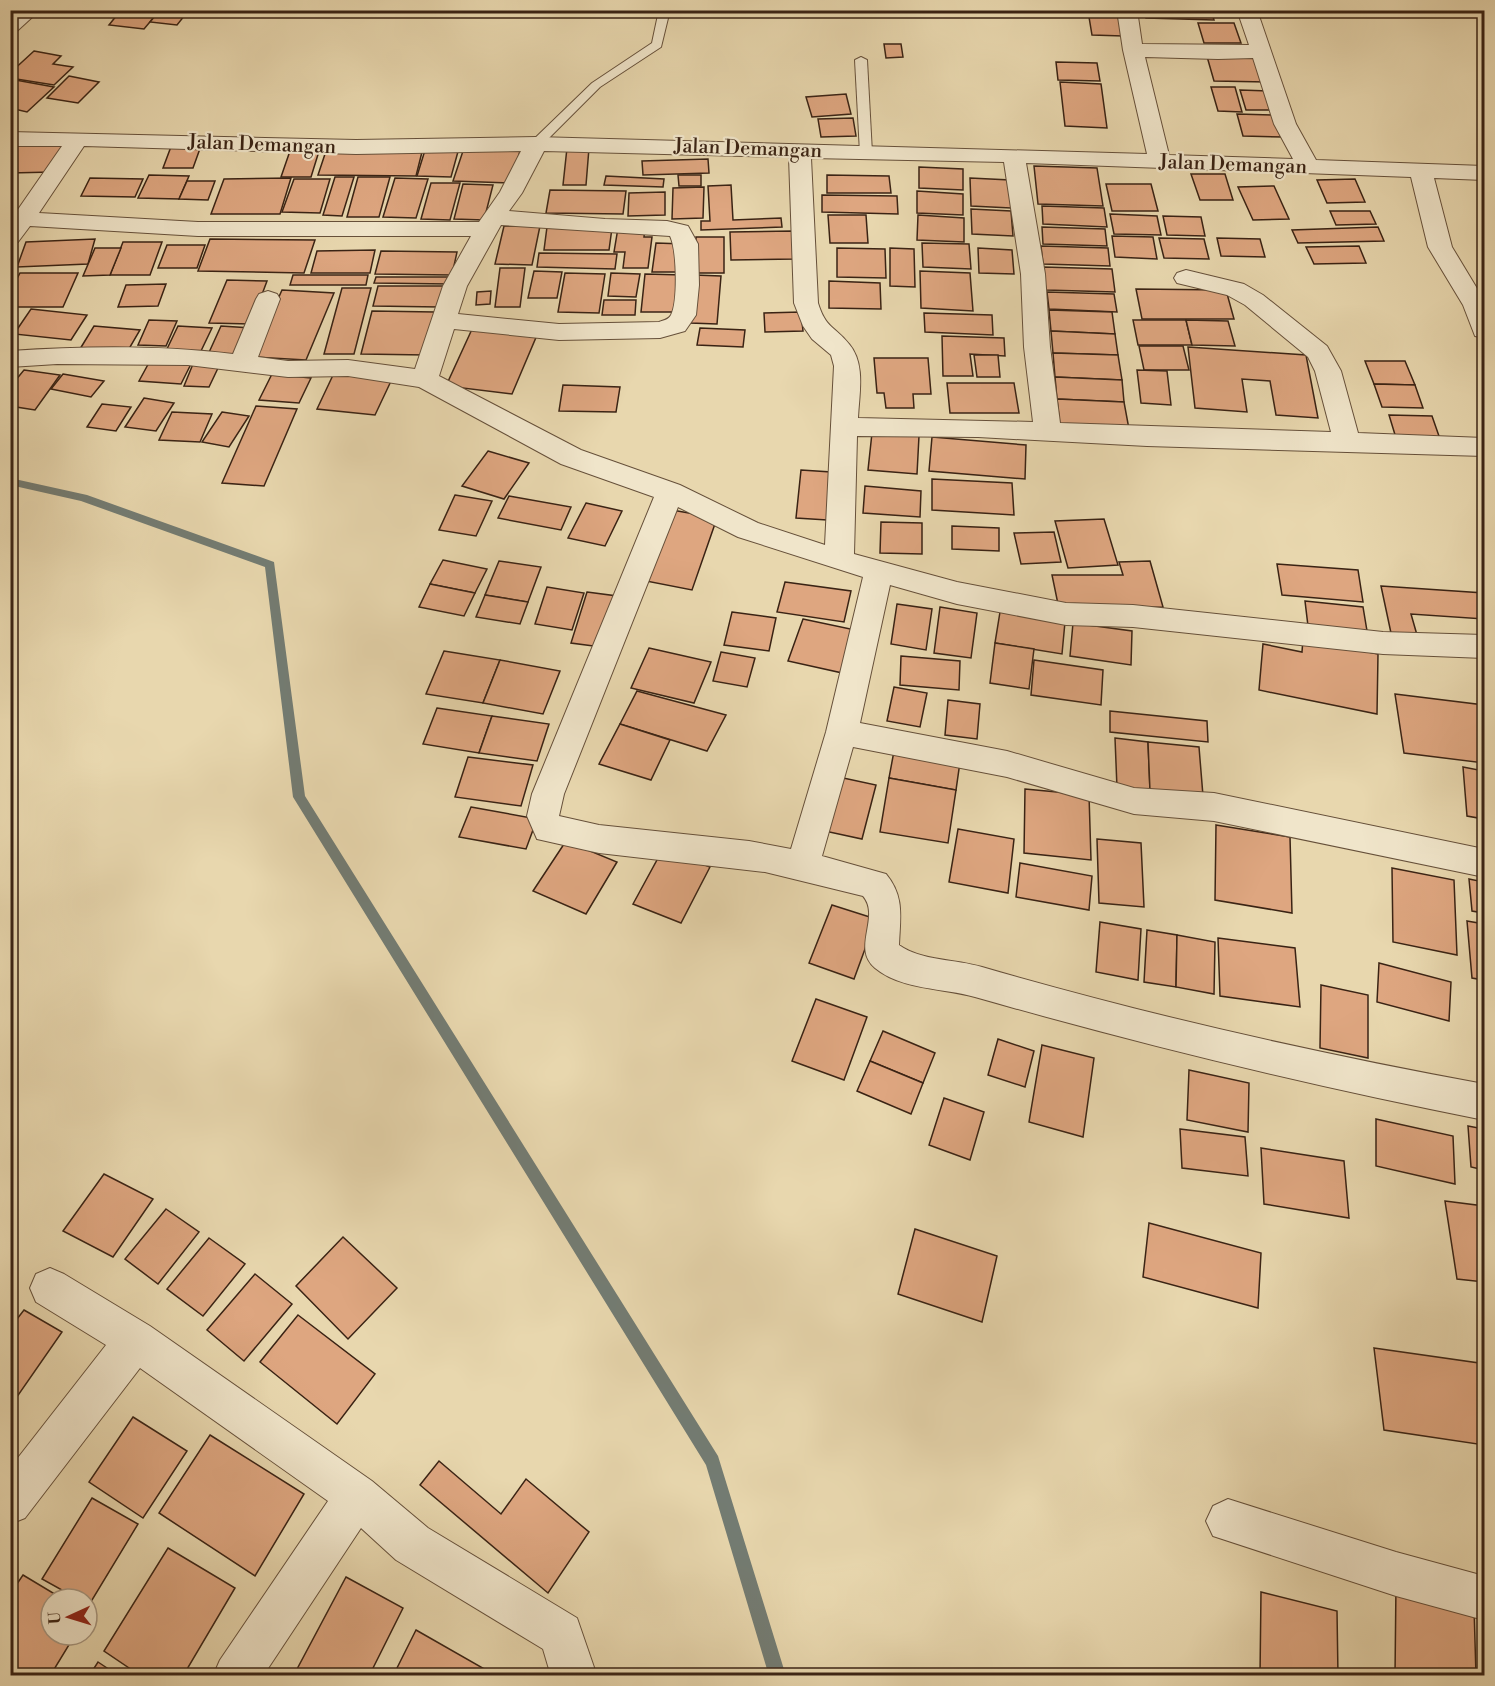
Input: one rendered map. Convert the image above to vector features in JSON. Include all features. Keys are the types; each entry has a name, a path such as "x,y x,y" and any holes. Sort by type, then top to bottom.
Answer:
{"street":[{"path":"11,26 30,10"},
{"path":"1126,10 1133,50 1160,163"},
{"path":"1247,10 1285,124 1308,167"},
{"path":"1133,50 1218,53 1261,51"},
{"path":"17,228 78,139"},
{"name":"Jalan Demangan","path":"10,140 78,139 356,147 536,144 1014,156 1485,173"},
{"path":"424,379 455,286 490,223 511,193 536,144"},
{"path":"800,150 806,303 810,318 821,333 842,349 846,357 839,560"},
{"path":"1014,156 1033,274 1037,346 1048,432"},
{"path":"1421,172 1440,247 1475,305 1485,330"},
{"path":"17,228 78,224 357,231 490,223 667,228 680,231 686,244 684,315 676,325 660,330 559,332 445,320"},
{"path":"1186,278 1235,289 1263,307 1318,352 1328,371 1347,443"},
{"path":"242,364 268,299"},
{"path":"10,359 57,356 188,357 288,369 348,368 424,379 572,457 670,492 748,530 839,560 957,593 1066,614 1133,616 1383,643 1485,647"},
{"path":"845,428 937,427 1485,447"},
{"path":"670,492 548,794 543,816 549,829 647,846 749,855 803,865 874,884 880,890 886,906 881,950 892,961 914,969 959,977 1058,1004 1392,1085 1485,1102"},
{"path":"803,865 842,732 879,571"},
{"path":"842,732 1007,764 1134,801 1214,807 1485,863"},
{"path":"50,1288 136,1340 357,1496 412,1544 561,1634 574,1676"},
{"path":"10,1503 136,1340"},
{"path":"236,1676 357,1496"},
{"path":"1228,1521 1396,1574 1485,1598"}],"lane":[{"path":"536,144 596,85 657,45 664,10"},
{"path":"861,60 866,153"}],"building":[{"path":"121,10 160,10 144,29 109,25"},
{"path":"160,10 189,10 177,25 150,22"},
{"path":"1145,10 1211,10 1214,20 1146,18"},
{"path":"1089,17 1118,17 1123,36 1092,35"},
{"path":"1198,23 1234,23 1241,43 1204,43"},
{"path":"884,44 901,44 903,57 886,58"},
{"path":"34,51 61,56 53,64 73,67 54,85 10,78 10,73"},
{"path":"1206,53 1259,55 1267,82 1214,81"},
{"path":"1056,62 1097,63 1100,81 1058,80"},
{"path":"69,76 99,82 78,103 47,98"},
{"path":"10,79 54,87 27,112 10,108"},
{"path":"1060,82 1101,84 1107,128 1065,126"},
{"path":"1211,87 1235,87 1242,112 1218,111"},
{"path":"1240,90 1269,91 1277,110 1246,110"},
{"path":"846,94 851,114 812,117 806,97"},
{"path":"1237,114 1276,115 1283,137 1243,136"},
{"path":"853,118 856,136 821,137 818,119"},
{"path":"202,143 193,168 163,168 172,144"},
{"path":"12,145 65,145 53,172 10,173"},
{"path":"426,147 459,148 451,177 417,176"},
{"path":"291,148 320,148 311,177 281,177"},
{"path":"327,148 423,148 416,176 318,175"},
{"path":"464,148 520,151 511,183 453,181"},
{"path":"567,148 589,148 586,185 563,185"},
{"path":"708,159 709,173 643,175 642,161"},
{"path":"1034,166 1097,168 1103,206 1038,204"},
{"path":"919,167 963,169 963,190 919,188"},
{"path":"1191,174 1225,174 1233,200 1200,200"},
{"path":"149,175 189,176 179,199 138,198"},
{"path":"678,175 701,175 701,186 679,186"},
{"path":"827,175 889,176 891,193 827,193"},
{"path":"606,176 664,179 663,187 604,185"},
{"path":"335,177 354,177 342,216 323,215"},
{"path":"358,177 390,177 379,217 347,217"},
{"path":"90,178 143,179 135,197 81,196"},
{"path":"291,178 280,214 211,214 224,179"},
{"path":"395,178 428,179 416,218 383,217"},
{"path":"970,178 1010,180 1011,208 971,206"},
{"path":"294,179 330,179 320,213 282,212"},
{"path":"1355,179 1365,202 1327,203 1317,180"},
{"path":"187,181 215,181 208,200 179,199"},
{"path":"431,183 460,183 450,220 421,219"},
{"path":"463,184 493,185 484,220 454,219"},
{"path":"1106,184 1151,184 1158,211 1112,211"},
{"path":"731,185 733,220 781,218 782,227 701,230 701,221 710,221 708,186"},
{"path":"1274,186 1289,219 1253,220 1238,187"},
{"path":"704,187 703,218 672,219 673,188"},
{"path":"550,190 626,191 623,214 546,213"},
{"path":"917,191 963,194 963,215 917,213"},
{"path":"665,192 665,215 628,216 629,193"},
{"path":"822,195 897,196 898,214 822,212"},
{"path":"1042,206 1104,208 1107,227 1043,224"},
{"path":"971,209 1011,211 1013,236 972,234"},
{"path":"1330,211 1370,211 1376,224 1336,225"},
{"path":"1110,214 1157,216 1161,235 1114,234"},
{"path":"828,215 866,215 868,243 830,243"},
{"path":"918,215 964,218 964,242 917,240"},
{"path":"1163,216 1201,217 1205,236 1167,235"},
{"path":"504,226 540,226 532,265 495,264"},
{"path":"547,227 612,228 609,250 544,250"},
{"path":"1042,227 1105,229 1107,246 1043,244"},
{"path":"1378,227 1384,241 1298,243 1292,230"},
{"path":"618,228 645,228 644,237 652,237 648,268 623,268 625,252 614,252"},
{"path":"792,231 795,259 731,260 730,232"},
{"path":"1112,236 1153,237 1157,259 1115,257"},
{"path":"696,237 724,237 724,273 695,273"},
{"path":"1159,238 1204,239 1209,259 1164,258"},
{"path":"1217,238 1260,239 1265,257 1221,256"},
{"path":"95,239 88,264 17,267 26,242"},
{"path":"210,239 315,240 304,273 198,271"},
{"path":"123,242 162,242 150,275 110,275"},
{"path":"656,243 684,244 682,272 652,272"},
{"path":"922,243 969,244 971,269 923,267"},
{"path":"167,245 205,245 197,268 158,268"},
{"path":"1041,246 1108,248 1110,266 1043,264"},
{"path":"1359,246 1366,263 1314,264 1306,247"},
{"path":"95,248 121,248 110,275 83,276"},
{"path":"837,248 885,249 886,278 837,277"},
{"path":"890,248 914,249 915,287 890,286"},
{"path":"978,248 1012,250 1014,274 979,273"},
{"path":"375,250 370,273 311,273 317,251"},
{"path":"381,251 457,252 452,275 375,274"},
{"path":"539,253 617,254 615,269 537,267"},
{"path":"1043,267 1112,269 1115,292 1046,290"},
{"path":"500,268 525,268 520,307 495,307"},
{"path":"534,271 562,272 557,298 528,298"},
{"path":"920,271 970,273 973,311 921,308"},
{"path":"20,273 78,273 63,307 10,307 10,292"},
{"path":"565,273 605,274 599,313 558,312"},
{"path":"611,273 640,274 636,297 608,296"},
{"path":"645,274 684,275 680,312 641,312"},
{"path":"293,275 368,275 366,285 290,285"},
{"path":"694,275 721,276 717,324 690,323"},
{"path":"376,277 451,277 450,284 374,283"},
{"path":"227,280 267,281 251,324 209,323"},
{"path":"829,281 880,283 881,309 829,308"},
{"path":"166,284 158,306 118,307 126,285"},
{"path":"378,286 444,286 440,307 373,306"},
{"path":"342,288 371,288 354,354 324,354"},
{"path":"1136,289 1226,290 1234,319 1142,319"},
{"path":"282,290 334,293 306,360 252,357"},
{"path":"491,291 490,304 476,305 477,292"},
{"path":"1047,292 1114,294 1117,312 1049,309"},
{"path":"604,300 636,300 635,315 602,315"},
{"path":"31,309 87,315 71,340 14,334"},
{"path":"1049,310 1112,312 1115,334 1051,331"},
{"path":"372,311 435,312 426,355 361,354"},
{"path":"801,312 803,331 765,332 764,313"},
{"path":"924,313 992,315 993,335 925,332"},
{"path":"149,320 177,321 166,346 138,345"},
{"path":"1133,320 1186,320 1192,345 1138,345"},
{"path":"1186,320 1228,321 1235,346 1192,345"},
{"path":"94,326 140,330 126,354 80,349"},
{"path":"178,326 212,328 200,353 166,351"},
{"path":"221,326 251,328 236,360 206,359"},
{"path":"473,327 537,335 512,394 446,386"},
{"path":"700,328 745,330 743,347 697,345"},
{"path":"1051,331 1115,334 1118,355 1053,353"},
{"path":"942,336 1004,338 1005,356 970,354 973,376 943,376"},
{"path":"1139,346 1183,346 1189,370 1144,370"},
{"path":"1188,347 1306,355 1318,418 1276,415 1270,381 1242,379 1247,412 1195,408"},
{"path":"1053,353 1118,355 1122,380 1055,377"},
{"path":"974,355 998,355 1000,377 977,377"},
{"path":"874,358 928,358 931,394 913,394 914,408 886,408 884,393 877,393"},
{"path":"151,359 192,362 181,384 139,381"},
{"path":"1365,361 1405,361 1415,385 1374,384"},
{"path":"193,364 219,366 209,387 184,386"},
{"path":"24,370 60,375 35,410 10,406 10,387"},
{"path":"1137,370 1167,371 1171,405 1141,403"},
{"path":"334,373 392,379 375,415 317,409"},
{"path":"63,374 104,381 91,397 51,389"},
{"path":"272,374 311,378 299,403 259,400"},
{"path":"1055,377 1122,380 1124,402 1057,399"},
{"path":"947,383 1014,383 1019,413 950,413"},
{"path":"1374,384 1415,385 1423,408 1382,407"},
{"path":"563,385 620,387 616,412 559,411"},
{"path":"144,398 174,403 156,431 125,427"},
{"path":"1057,399 1124,402 1129,429 1060,426"},
{"path":"102,404 131,407 116,431 87,427"},
{"path":"256,406 297,409 264,486 222,483"},
{"path":"172,412 212,414 200,442 159,440"},
{"path":"222,412 249,416 229,447 202,442"},
{"path":"1389,415 1432,416 1440,439 1396,438"},
{"path":"872,433 919,436 917,474 868,470"},
{"path":"932,437 1026,445 1025,479 929,471"},
{"path":"488,451 529,463 504,499 462,486"},
{"path":"801,470 831,472 827,520 796,518"},
{"path":"932,479 1012,483 1014,515 932,510"},
{"path":"865,486 921,491 920,517 863,513"},
{"path":"455,495 492,501 476,536 439,530"},
{"path":"509,496 571,507 561,530 498,518"},
{"path":"586,503 622,511 605,546 568,538"},
{"path":"672,510 717,518 692,590 646,581"},
{"path":"1104,519 1118,565 1068,568 1055,521"},
{"path":"881,522 922,523 922,554 880,553"},
{"path":"952,526 999,528 999,551 952,549"},
{"path":"1054,532 1061,562 1021,564 1014,533"},
{"path":"443,560 487,569 475,593 430,584"},
{"path":"499,561 541,567 528,602 485,595"},
{"path":"1150,561 1163,607 1059,609 1052,575 1123,575 1119,562"},
{"path":"1277,564 1358,570 1363,602 1282,595"},
{"path":"785,582 851,591 844,622 777,612"},
{"path":"430,584 475,593 464,616 419,607"},
{"path":"1381,586 1484,593 1484,619 1411,614 1417,635 1391,633"},
{"path":"547,587 584,593 572,630 535,624"},
{"path":"587,592 617,596 601,647 571,643"},
{"path":"485,595 528,602 520,624 476,617"},
{"path":"1305,601 1363,607 1367,631 1308,626"},
{"path":"897,604 932,609 926,650 891,644"},
{"path":"940,607 977,613 971,658 934,653"},
{"path":"732,612 776,618 769,651 724,645"},
{"path":"1000,612 1065,622 1062,654 995,643"},
{"path":"803,619 860,631 847,674 788,661"},
{"path":"1073,623 1132,631 1131,665 1070,656"},
{"path":"1303,639 1378,654 1377,714 1259,690 1263,644 1302,652"},
{"path":"995,643 1034,649 1029,689 990,683"},
{"path":"649,648 711,662 694,703 631,688"},
{"path":"444,651 500,660 483,703 426,694"},
{"path":"721,652 755,658 747,687 713,681"},
{"path":"901,656 960,661 959,690 900,685"},
{"path":"500,660 560,671 543,714 483,703"},
{"path":"1034,660 1103,670 1101,705 1031,695"},
{"path":"894,687 927,693 920,727 887,721"},
{"path":"637,691 726,715 707,751 620,724"},
{"path":"1395,694 1484,705 1484,763 1404,753"},
{"path":"948,700 980,704 977,739 945,735"},
{"path":"437,708 492,716 479,753 423,744"},
{"path":"1110,711 1207,721 1208,742 1110,732"},
{"path":"492,716 549,724 537,761 479,753"},
{"path":"620,724 670,740 651,780 599,764"},
{"path":"1115,738 1148,742 1150,791 1117,788"},
{"path":"1148,742 1199,747 1203,796 1150,791"},
{"path":"894,751 960,762 956,790 889,778"},
{"path":"468,757 533,765 521,806 455,797"},
{"path":"1463,767 1484,771 1484,819 1467,816"},
{"path":"834,776 876,785 862,839 820,830"},
{"path":"889,778 956,790 948,843 880,832"},
{"path":"1025,789 1089,795 1091,860 1024,853"},
{"path":"471,807 537,819 526,849 459,837"},
{"path":"1216,825 1290,837 1292,913 1215,900"},
{"path":"958,829 1014,839 1008,893 949,882"},
{"path":"1097,839 1141,843 1144,907 1099,903"},
{"path":"566,841 617,862 586,914 533,891"},
{"path":"663,849 710,867 681,923 633,904"},
{"path":"1020,863 1092,876 1089,910 1016,897"},
{"path":"1392,868 1454,880 1457,955 1393,942"},
{"path":"1469,879 1484,882 1484,913 1472,911"},
{"path":"832,905 876,919 854,979 809,963"},
{"path":"1467,921 1484,924 1484,980 1472,978"},
{"path":"1100,922 1141,929 1138,980 1096,972"},
{"path":"1147,930 1177,935 1176,987 1144,982"},
{"path":"1177,935 1215,942 1214,994 1176,987"},
{"path":"1218,938 1295,948 1300,1007 1220,996"},
{"path":"1379,963 1451,982 1449,1021 1377,1002"},
{"path":"1321,985 1368,995 1368,1058 1320,1048"},
{"path":"816,999 867,1017 844,1080 792,1061"},
{"path":"883,1031 935,1053 923,1083 870,1061"},
{"path":"998,1039 1034,1051 1025,1087 988,1075"},
{"path":"1042,1045 1094,1058 1083,1137 1029,1122"},
{"path":"870,1061 923,1083 911,1114 857,1091"},
{"path":"1189,1070 1249,1083 1248,1132 1187,1120"},
{"path":"944,1098 984,1112 970,1160 929,1145"},
{"path":"1376,1119 1453,1136 1455,1184 1376,1166"},
{"path":"1468,1126 1484,1129 1484,1170 1471,1167"},
{"path":"1180,1129 1245,1137 1248,1176 1182,1168"},
{"path":"1261,1148 1344,1161 1349,1218 1264,1204"},
{"path":"104,1174 153,1199 113,1257 63,1231"},
{"path":"1445,1201 1484,1206 1484,1282 1457,1279"},
{"path":"166,1209 199,1232 158,1284 125,1259"},
{"path":"1149,1223 1261,1253 1258,1308 1143,1277"},
{"path":"915,1229 997,1256 982,1322 898,1294"},
{"path":"343,1237 397,1288 348,1339 296,1286"},
{"path":"209,1238 245,1264 203,1316 167,1289"},
{"path":"255,1274 292,1304 244,1361 207,1330"},
{"path":"24,1310 62,1332 12,1404 10,1328"},
{"path":"298,1315 375,1374 337,1424 260,1362"},
{"path":"1374,1348 1479,1363 1484,1400 1484,1445 1384,1430"},
{"path":"133,1417 187,1451 143,1518 89,1482"},
{"path":"210,1435 304,1494 255,1576 159,1513"},
{"path":"439,1461 501,1514 526,1479 589,1532 548,1593 420,1485"},
{"path":"92,1498 138,1524 99,1588 56,1587 42,1579"},
{"path":"168,1548 235,1588 183,1676 141,1676 104,1651"},
{"path":"23,1575 43,1587 39,1587 39,1647 68,1647 50,1676 10,1676 10,1594"},
{"path":"346,1577 403,1608 369,1676 305,1676 296,1671"},
{"path":"1396,1584 1474,1607 1476,1676 1395,1676"},
{"path":"1261,1592 1337,1611 1338,1676 1260,1676"},
{"path":"416,1630 488,1671 486,1676 393,1676"},
{"path":"98,1662 119,1676 89,1676"}],"waterway":[{"path":"10,481 83,498 270,565 299,797 713,1461 778,1676"}]}
